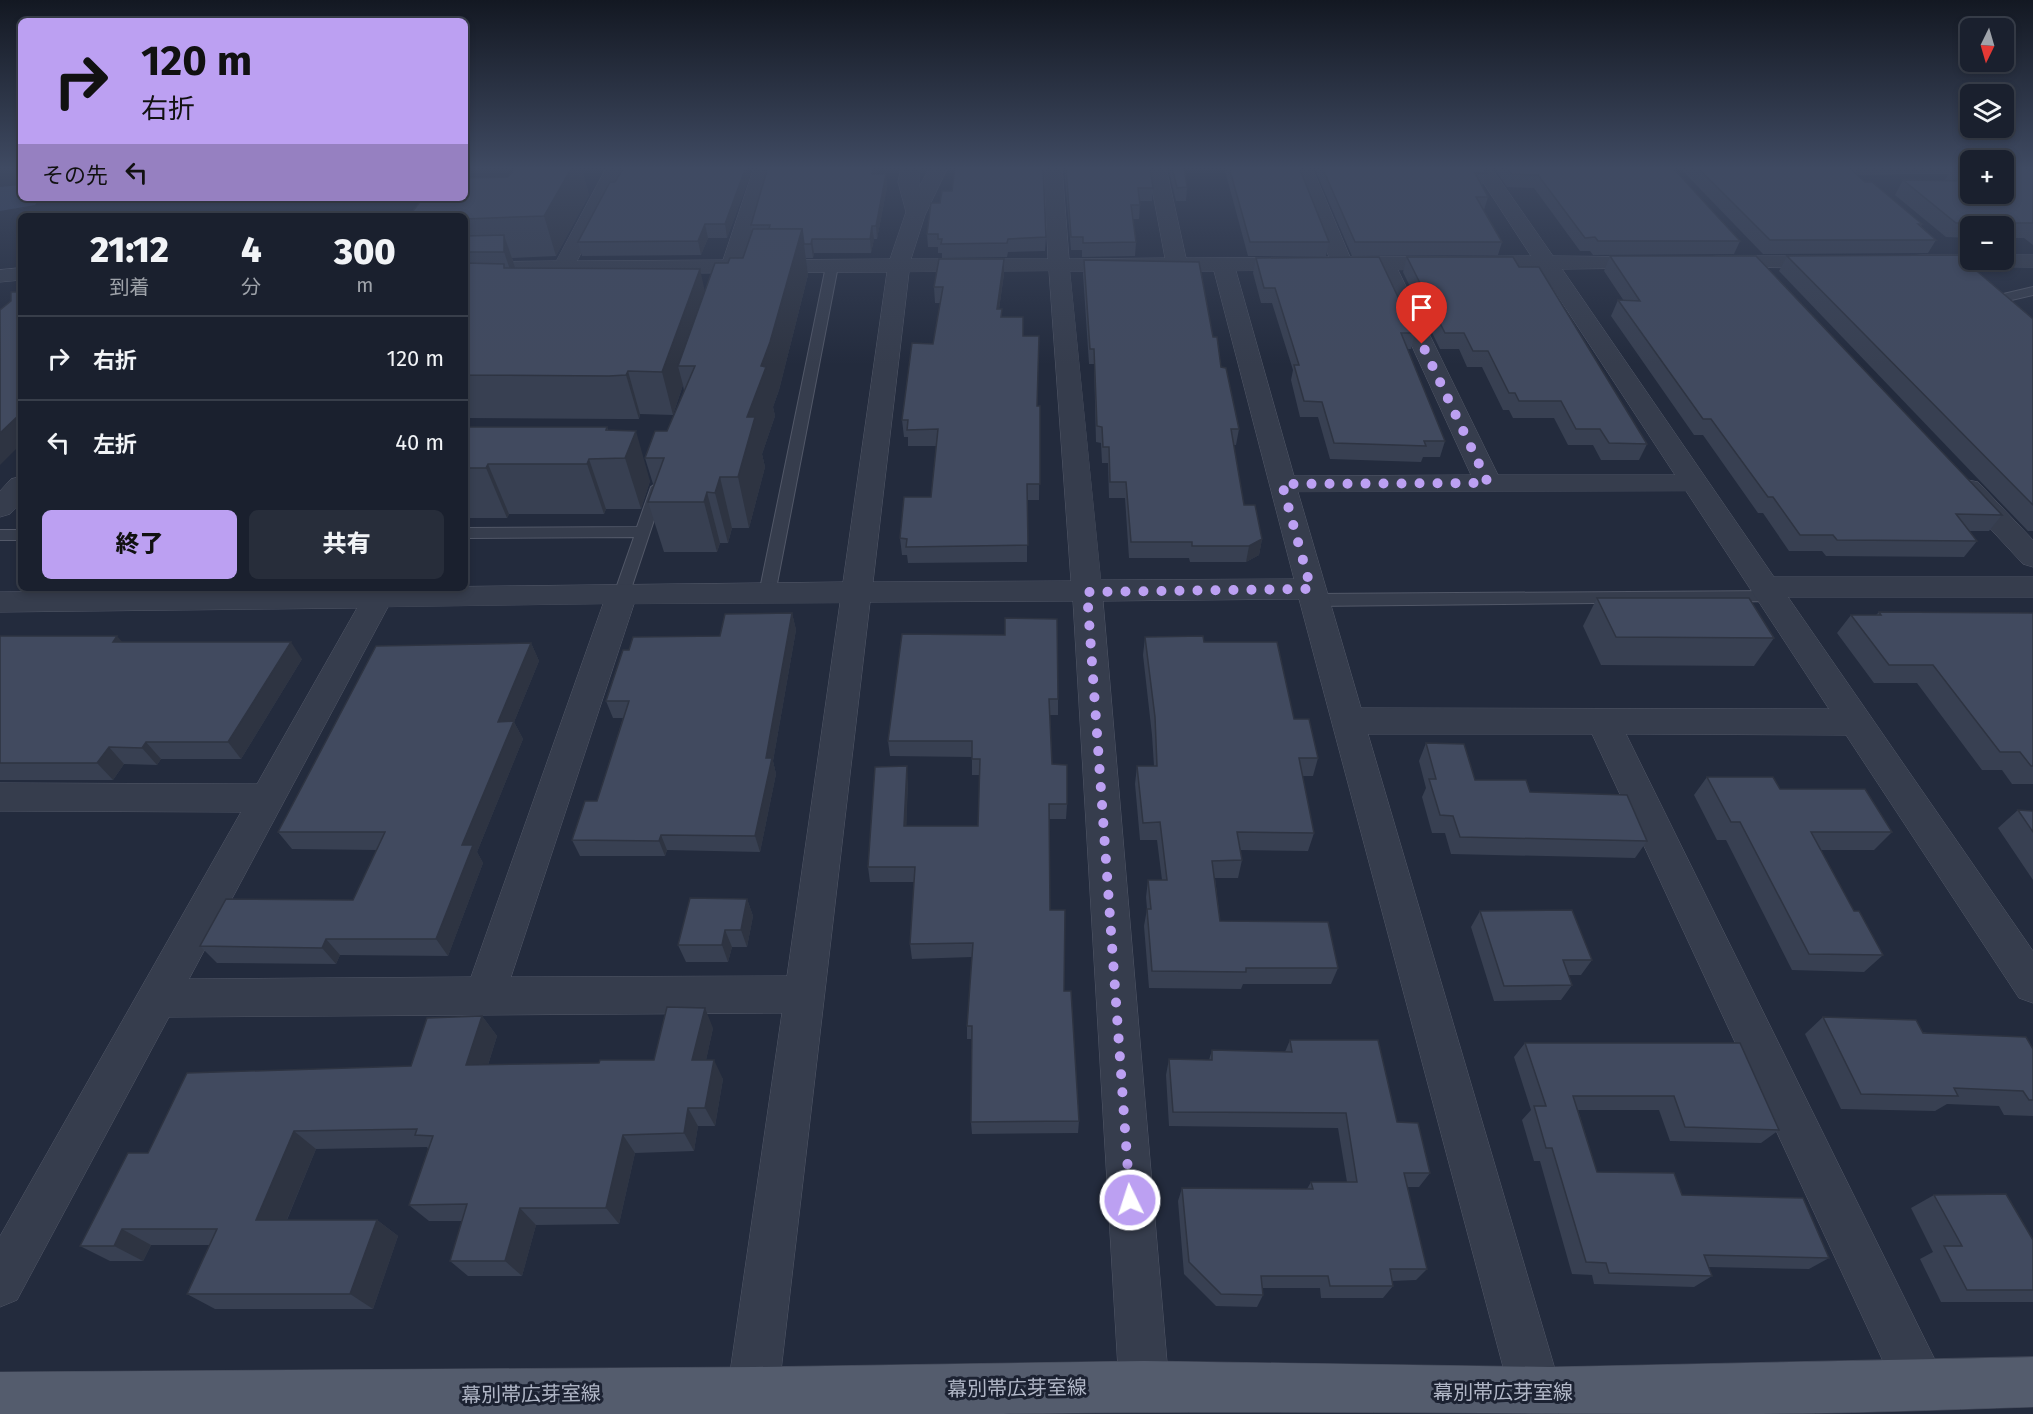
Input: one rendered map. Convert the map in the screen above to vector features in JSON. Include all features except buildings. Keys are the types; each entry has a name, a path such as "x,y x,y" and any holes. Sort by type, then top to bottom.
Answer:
{"main road":[{"name":"幕別帯広芽室線","path":"0,1398 196,1405 752,1403 1157,1396 1548,1400 1920,1384 2033,1382"}],"street":[{"path":"563,267 581,233"},
{"path":"730,272 742,233"},
{"path":"752,1403 899,266 907,233"},
{"path":"1057,233 1157,1396"},
{"path":"1170,233 1177,265"},
{"path":"1330,233 1342,264"},
{"path":"1527,233 2033,985"},
{"path":"1731,236 1779,288"},
{"path":"1933,239 2010,304"},
{"path":"1697,262 1851,261"},
{"path":"1899,261 2033,261"},
{"path":"468,268 563,267 730,272 832,266 1674,262"},
{"path":"1222,264 1348,721 1548,1400"},
{"path":"1385,264 1488,483"},
{"path":"0,276 18,274"},
{"path":"1951,470 2033,557"},
{"path":"1282,484 1696,483"},
{"path":"0,507 18,488"},
{"path":"1769,592 2033,587"},
{"path":"0,602 622,594 1087,592 1312,595"},
{"path":"484,997 622,594"},
{"path":"0,1283 378,598"},
{"path":"1348,721 1857,722"},
{"path":"1603,721 1920,1384"},
{"path":"0,797 268,798"},
{"path":"156,998 806,994"}],"lane":[{"path":"767,594 832,266"},
{"path":"2010,304 2033,291"},
{"path":"622,594 662,476"},
{"path":"468,533 644,532"},
{"path":"0,535 18,535"},
{"path":"1312,595 1769,592"}],"route":[{"path":"1130,1200 1087,592 1311,589 1282,484 1488,483 1422,344"}]}
